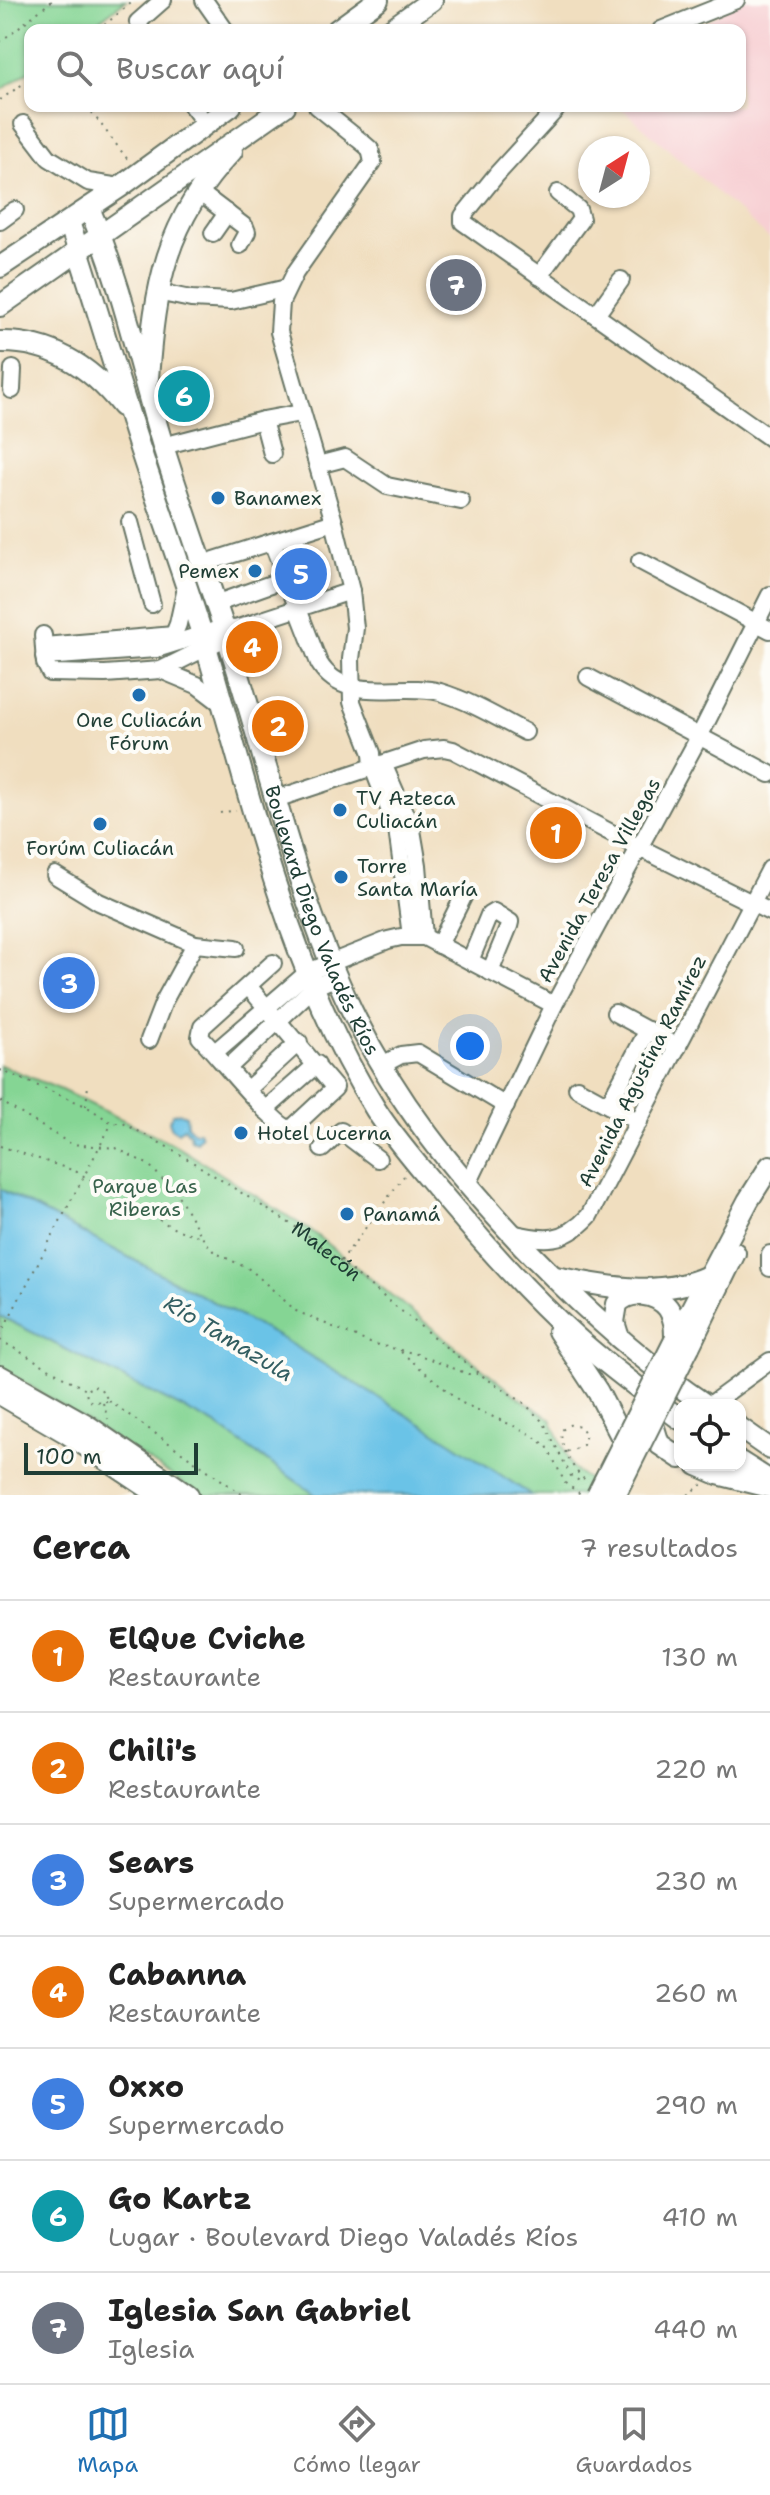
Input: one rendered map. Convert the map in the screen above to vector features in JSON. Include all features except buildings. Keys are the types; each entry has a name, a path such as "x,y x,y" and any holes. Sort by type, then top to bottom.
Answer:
{"main road":[{"path":"345,24 378,0"},
{"path":"398,24 432,0"},
{"path":"0,267 120,187 223,112"},
{"path":"0,306 276,112"},
{"path":"147,390 157,292 168,252 212,173 256,126"},
{"name":"Boulevard Diego Valadés Ríos","path":"89,208 100,234 163,446 215,604 228,631 307,900 334,970 382,1065 423,1129 467,1186 511,1233 619,1338 663,1375 699,1399"},
{"name":"Boulevard Diego Valadés Ríos","path":"69,222 204,642 252,807 311,980 354,1073 376,1110 484,1243 544,1307 609,1365 674,1414"},
{"path":"0,342 34,345 58,352 97,377 129,414"},
{"path":"598,1493 652,1421 708,1276 770,1167"},
{"path":"598,1493 746,1228 770,1167"},
{"path":"553,1277 621,1287 667,1289 682,1287 708,1276"},
{"path":"619,1338 614,1322 617,1304 625,1297 642,1294 659,1300 667,1307 682,1343"},
{"path":"544,1307 598,1392 624,1442"},
{"path":"0,1376 96,1431 188,1495"},
{"path":"0,1394 65,1432 159,1495"},
{"path":"652,1421 659,1444 674,1454"},
{"path":"746,1432 769,1446"},
{"path":"746,1466 770,1484"},
{"path":"711,1471 770,1484"}],"street":[{"path":"139,24 163,0"},
{"path":"204,0 221,24"},
{"path":"677,24 736,0"},
{"path":"197,112 206,124"},
{"path":"324,112 370,149 373,162 287,288 279,316 279,332 351,591 355,628 350,688 356,714 376,762 399,836 425,940"},
{"path":"554,112 497,174 463,216 463,222 770,438"},
{"path":"23,124 49,158 88,182 120,187"},
{"path":"199,192 247,230 240,245"},
{"path":"539,276 581,219 578,209 558,193"},
{"path":"0,221 15,210"},
{"path":"213,233 227,213"},
{"path":"596,315 621,280"},
{"path":"157,292 191,299 231,301 287,288"},
{"path":"12,390 13,369"},
{"path":"163,446 301,413"},
{"path":"263,420 272,454"},
{"path":"318,465 345,458 387,486 461,501"},
{"path":"130,522 152,604"},
{"path":"202,564 334,522"},
{"path":"272,542 322,669 350,688 437,692 525,732"},
{"path":"640,561 763,626"},
{"path":"215,604 285,579"},
{"path":"171,641 186,588"},
{"path":"161,670 204,642 228,631 351,591"},
{"name":"Avenida Teresa Villegas","path":"467,1186 554,1005 699,737 763,626 770,595"},
{"path":"204,642 44,646 48,670 53,674 161,670 197,685 222,704"},
{"path":"588,677 770,774"},
{"path":"276,799 376,762 435,748 453,750 770,912"},
{"name":"Avenida Agustina Ramírez","path":"511,1233 551,1239 583,1222 603,1193 770,869"},
{"path":"55,875 99,902 195,944 236,948"},
{"path":"425,940 465,893"},
{"path":"470,961 491,913 506,918 509,926 490,972"},
{"path":"215,1052 273,1013 311,980 388,940 425,940 554,1005"},
{"path":"149,1040 164,1001 195,944"},
{"path":"273,963 202,1027 200,1037 284,1128 291,1129 354,1073"},
{"path":"248,986 299,1042 335,1088"},
{"path":"229,1067 273,1013"},
{"path":"615,1013 678,1047"},
{"path":"608,1105 648,1030"},
{"path":"248,1089 299,1042"},
{"path":"382,1065 401,1055 418,1053 506,1106"},
{"path":"265,1110 317,1064"},
{"path":"577,1088 639,1122"},
{"path":"322,1149 341,1131 378,1159"},
{"path":"770,1254 770,1268"},
{"path":"716,1399 770,1361"}],"path":[{"path":"0,42 53,0"},
{"path":"105,24 135,0"},
{"path":"0,100 24,83"},
{"path":"92,112 138,174"},
{"name":"Malecón","path":"0,1070 86,1106 112,1123 123,1123 175,1151 305,1233 478,1373 524,1403 544,1423 571,1476 598,1493"},
{"path":"86,1106 88,1085"},
{"path":"0,1101 71,1144 116,1148 149,1165 180,1198 214,1252 251,1270 296,1311 370,1343 417,1354 475,1376 478,1373"},
{"path":"0,1335 112,1123"},
{"path":"0,1146 75,1171 175,1229 202,1237"},
{"path":"341,1262 415,1161"},
{"path":"0,1340 86,1390"},
{"path":"400,1351 462,1403 527,1432 547,1446 565,1483 598,1493"},
{"path":"86,1390 91,1386 98,1387 109,1401 243,1495"},
{"path":"86,1390 90,1401 109,1401"},
{"path":"558,1454 575,1449 583,1445 586,1434 580,1426 571,1424 562,1430 561,1441 580,1476 598,1493"}],"shaded area":[{"path":"740,0 770,0 770,239 626,112 746,112 746,24 703,24"}],"green space":[{"path":"0,0 126,0 94,24 24,24 24,74 0,91"},
{"name":"Parque Las Riberas","path":"0,1065 59,1089 175,1145 311,1231 517,1396 551,1419 571,1466 613,1495 531,1495 451,1442 279,1337 0,1189"},
{"path":"0,1316 216,1425 316,1495 198,1495 0,1367"}],"water":[{"path":"173,1114 186,1115 187,1125 195,1133 199,1132 201,1136 196,1142 191,1140 184,1127 178,1132 172,1129 169,1121"},
{"name":"Río Tamazula","path":"0,1189 279,1337 451,1442 531,1495 316,1495 216,1425 0,1316"}],"place":[{"name":"Iglesia San Gabriel","path":"456,285"},
{"name":"Go Kartz","path":"184,396"},
{"name":"Banamex","path":"218,498"},
{"name":"Pemex","path":"255,571"},
{"name":"Oxxo","path":"301,574"},
{"name":"Cabanna","path":"252,647"},
{"name":"One Culiacán Fórum","path":"139,695"},
{"name":"Chili's","path":"278,726"},
{"name":"TV Azteca Culiacán","path":"340,810"},
{"name":"Forúm Culiacán","path":"100,824"},
{"name":"ElQue Cviche","path":"556,833"},
{"name":"Torre Santa María","path":"341,877"},
{"name":"Sears","path":"69,983"},
{"name":"Hotel Lucerna","path":"241,1133"},
{"name":"Panamá","path":"347,1214"}]}
